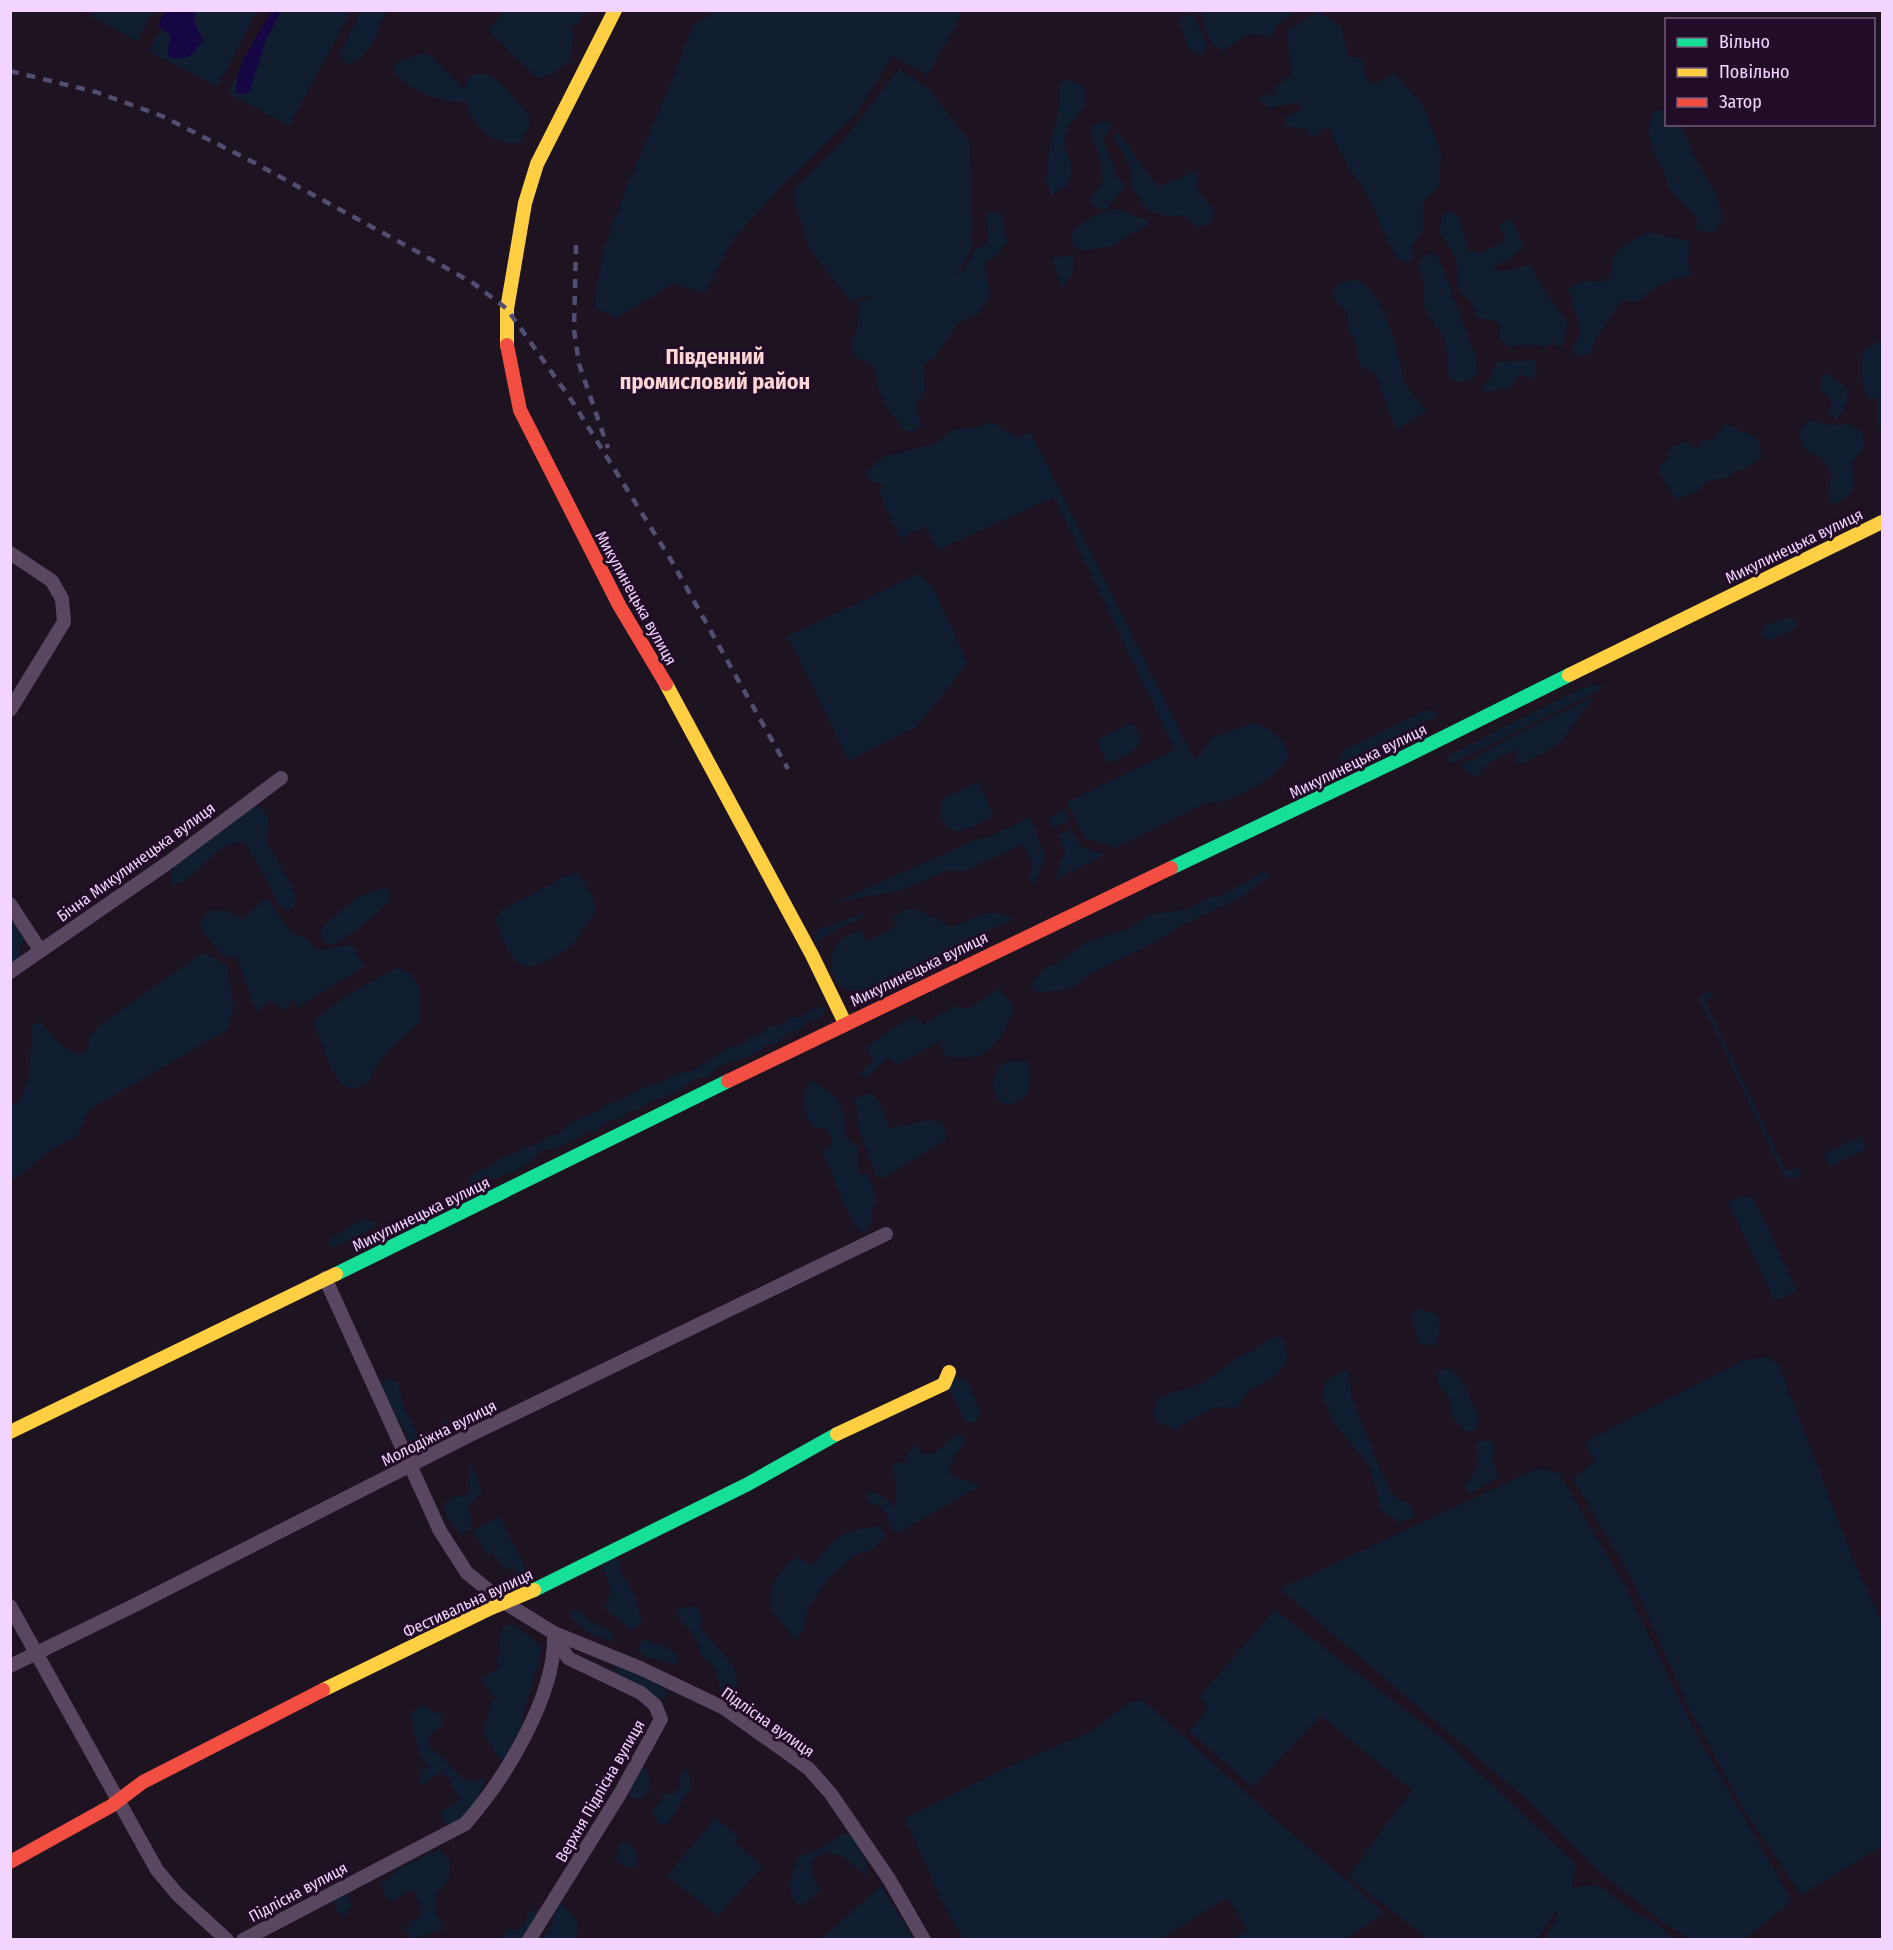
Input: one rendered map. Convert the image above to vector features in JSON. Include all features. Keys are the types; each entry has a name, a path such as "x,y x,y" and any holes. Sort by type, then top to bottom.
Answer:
{"main road":[{"name":"Микулинецька вулиця","path":"615,10 537,164 525,203 507,309 507,344 520,410 614,595 679,706 807,945 845,1023"},
{"name":"Микулинецька вулиця","path":"10,1432 378,1254 845,1023 1398,760 1882,522"},
{"name":"Фестивальна вулиця","path":"10,1862 118,1800 143,1782 502,1601 531,1592 748,1484 848,1428 946,1378"}],"street":[{"path":"10,553 52,581 62,599 64,622 10,710"},
{"name":"Бічна Микулинецька вулиця","path":"10,972 169,862 281,778"},
{"path":"10,904 40,950"},
{"name":"Молодіжна вулиця","path":"10,1666 696,1324 886,1234"},
{"name":"Підлісна вулиця","path":"325,1278 440,1531 467,1573 502,1601 554,1633 640,1668 724,1708 809,1769 831,1794 866,1844 924,1940"},
{"path":"10,1606 157,1870 178,1895 227,1940"},
{"name":"Підлісна вулиця","path":"243,1940 465,1824 510,1762 531,1725 552,1666 555,1649 554,1633"},
{"name":"Верхня Підлісна вулиця","path":"529,1940 621,1792 661,1719 655,1705 641,1693 568,1658 554,1633"}],"shaded area":[{"path":"94,10 153,11 137,41 91,16"},
{"path":"271,10 281,11 266,40 250,90 246,94 237,94 236,85 242,64"},
{"path":"717,10 961,11 957,24 927,75 892,56 857,113 774,194 733,239 705,293 673,284 618,317 594,308 603,252 623,196 693,25"},
{"path":"1201,10 1296,11 1276,27 1274,36 1246,35 1225,50 1214,46 1211,41 1205,29"},
{"path":"165,11 196,11 194,22 203,40 186,58 169,57 168,48 171,36 158,25"},
{"path":"170,11 257,11 217,87 149,51"},
{"path":"272,11 351,11 289,126 228,93"},
{"path":"361,11 387,11 368,50 356,61 348,64 340,53"},
{"path":"504,11 585,11 576,27 569,23 573,33 570,61 551,75 537,78 488,31"},
{"path":"1319,11 1342,27 1348,57 1361,58 1368,81 1375,84 1394,73 1423,105 1441,153 1439,186 1423,202 1423,230 1413,245 1414,259 1407,263 1396,258 1364,188 1351,172 1328,127 1311,138 1305,129 1285,126 1285,118 1302,109 1299,102 1269,108 1258,98 1276,93 1273,89 1292,74 1286,31"},
{"path":"1189,14 1194,17 1207,43 1204,54 1198,55 1188,48 1179,19"},
{"path":"421,53 429,54 464,89 470,76 485,74 497,80 530,116 527,131 519,143 501,142 492,138 472,118 466,101 446,100 427,95 409,85 393,72 396,63"},
{"path":"899,69 929,89 970,142 971,249 957,275 962,273 975,250 989,242 986,215 989,212 997,212 1004,218 1003,228 1008,242 996,256 984,264 991,295 978,314 958,323 936,356 923,366 925,391 915,405 921,425 914,432 904,430 887,407 880,393 873,367 855,357 851,344 856,333 860,302 872,297 871,295 850,301 809,248 792,192 846,137"},
{"path":"1065,79 1083,86 1086,100 1065,136 1065,144 1072,166 1069,187 1061,188 1054,194 1050,194 1046,179 1049,149 1060,102 1060,85"},
{"path":"1653,111 1665,111 1665,126 1681,126 1698,164 1715,192 1723,217 1714,233 1696,230 1697,217 1672,193 1654,152 1648,131"},
{"path":"1102,121 1112,126 1103,138 1117,177 1127,185 1105,210 1092,205 1089,200 1103,181 1101,162 1090,130 1093,125"},
{"path":"1119,133 1151,179 1160,186 1199,170 1198,188 1215,210 1212,222 1198,227 1182,215 1169,217 1148,211 1131,187 1131,168 1113,135"},
{"path":"1109,210 1124,210 1138,218 1148,219 1150,226 1132,233 1112,246 1084,251 1073,246 1071,234 1075,230 1098,214"},
{"path":"1449,212 1459,216 1468,250 1480,253 1506,241 1499,224 1511,219 1523,248 1510,259 1495,265 1494,270 1531,265 1543,288 1568,324 1562,347 1550,344 1547,347 1527,344 1508,347 1500,340 1499,323 1489,319 1479,319 1471,302 1463,295 1457,284 1456,261 1452,250 1439,232 1442,216"},
{"path":"1648,232 1689,241 1688,263 1691,276 1676,278 1657,287 1638,301 1621,301 1595,340 1590,354 1577,357 1573,347 1581,332 1567,289 1582,281 1606,282 1618,249"},
{"path":"1432,253 1439,259 1475,355 1478,374 1468,381 1450,379 1446,342 1424,307 1425,287 1419,266 1424,255"},
{"path":"1063,255 1074,257 1072,275 1061,287 1052,259"},
{"path":"1354,279 1363,283 1378,301 1393,336 1406,385 1427,411 1396,430 1375,373 1360,366 1357,345 1349,329 1347,312 1340,306 1334,295 1335,287"},
{"path":"1877,342 1882,344 1882,436 1877,418 1878,398 1869,399 1862,376 1863,350"},
{"path":"1535,360 1537,371 1532,379 1520,374 1510,389 1481,391 1497,362"},
{"path":"1827,373 1847,388 1848,392 1844,410 1835,419 1828,413 1832,404 1822,392 1820,378"},
{"path":"1808,420 1830,425 1847,424 1864,435 1863,450 1853,464 1851,493 1845,499 1833,504 1829,498 1831,472 1820,456 1807,451 1801,441 1799,431"},
{"path":"992,422 1017,438 1031,433 1194,759 1200,756 1212,737 1253,723 1266,727 1285,743 1289,758 1271,777 1238,796 1220,802 1206,803 1115,848 1085,838 1067,802 1175,750 1054,497 938,550 926,526 900,539 878,489 885,486 872,481 865,474 883,457 934,444 954,429 977,427"},
{"path":"1725,424 1756,436 1760,445 1761,459 1741,470 1735,470 1728,477 1708,481 1696,492 1677,499 1665,484 1659,468 1672,447 1685,442 1698,449 1701,442 1715,438"},
{"path":"918,574 932,586 968,663 916,727 849,761 788,636"},
{"path":"1788,618 1794,619 1796,628 1770,640 1760,634 1766,625"},
{"path":"1593,684 1603,686 1602,689 1453,763 1447,762 1449,755"},
{"path":"1591,698 1592,700 1571,730 1554,747 1544,753 1521,764 1516,763 1517,749 1489,763 1475,778 1460,766 1512,737"},
{"path":"1424,711 1437,712 1438,716 1346,761 1342,762 1339,758 1345,749"},
{"path":"1128,724 1135,726 1141,741 1126,756 1106,761 1097,740"},
{"path":"979,782 994,817 961,831 947,827 941,813 944,797"},
{"path":"253,806 260,806 269,818 266,840 296,894 294,907 288,910 278,905 266,878 245,843 234,843 224,847 181,883 171,886 171,875 178,858"},
{"path":"1065,809 1070,820 1053,828 1048,818"},
{"path":"1030,817 1045,857 1036,883 1032,885 1029,879 1033,863 1023,844 965,871 947,871 901,890 834,903 977,839 985,839"},
{"path":"1071,829 1080,846 1105,855 1055,880 1065,852 1059,834"},
{"path":"1263,872 1270,876 1239,898 1091,973 1073,988 1039,993 1031,988 1033,981 1044,969 1057,963 1086,942 1130,928 1149,915 1188,909 1210,897 1221,896"},
{"path":"577,873 593,898 595,909 593,917 572,944 551,959 528,967 518,963 509,952 495,919 502,910 566,876"},
{"path":"383,888 390,890 389,902 360,928 332,946 323,941 320,931 323,926 358,897"},
{"path":"268,900 291,932 308,940 316,950 353,945 364,967 298,1007 292,999 285,1011 271,1001 256,1011 237,957 223,956 204,933 200,921 210,910 227,911 243,919 262,901"},
{"path":"909,909 918,910 952,927 991,913 1006,915 1012,920 863,991 853,991 838,983 831,967 834,949 840,941 861,930 866,941 896,927 892,917"},
{"path":"864,913 864,917 837,929 815,943 815,933 818,930"},
{"path":"10,915 28,932 20,948 21,956 11,963"},
{"path":"206,954 227,965 234,1006 227,1030 89,1110 78,1135 45,1154 24,1173 11,1180 11,1105 20,1100 29,1076 32,1025 41,1022 58,1042 80,1054 88,1050 89,1036 101,1024 198,956"},
{"path":"396,968 412,974 419,988 419,1023 384,1056 369,1082 355,1089 342,1085 331,1069 313,1021 346,996"},
{"path":"998,989 1010,1000 1014,1008 1000,1037 984,1054 970,1057 944,1056 940,1041 897,1065 889,1057 866,1078 859,1073 874,1061 866,1047 912,1016 924,1024 953,1007 970,1008"},
{"path":"1710,991 1714,996 1705,1001 1786,1172 1798,1167 1801,1174 1796,1178 1786,1178 1782,1172 1701,1002 1702,994"},
{"path":"816,1007 826,1008 821,1017 806,1021 803,1028 785,1035 776,1044 766,1045 757,1053 722,1065 706,1078 698,1077 678,1091 639,1109 629,1111 624,1117 607,1122 595,1131 586,1132 557,1148 542,1150 529,1163 517,1170 471,1185 469,1179 477,1171 487,1168 503,1157 518,1152 522,1148 538,1144 549,1136 559,1134 570,1123 600,1110 605,1105 652,1084 660,1083 676,1074 694,1070 727,1048 742,1044 752,1036 762,1034 768,1027 779,1026 791,1017 800,1018"},
{"path":"1008,1061 1028,1061 1031,1082 1025,1097 1011,1105 999,1101 992,1085 998,1068"},
{"path":"815,1081 832,1094 840,1104 844,1116 846,1138 858,1147 858,1174 869,1174 876,1199 872,1209 872,1224 864,1233 859,1231 844,1205 822,1151 832,1144 832,1137 827,1130 811,1126 807,1115 804,1105 806,1090 808,1084"},
{"path":"870,1092 879,1101 889,1128 931,1120 943,1123 946,1132 945,1140 884,1178 876,1175 858,1126 858,1110 853,1099"},
{"path":"1861,1136 1865,1147 1862,1151 1829,1167 1824,1154"},
{"path":"1743,1196 1752,1197 1755,1201 1797,1291 1775,1301 1728,1202"},
{"path":"363,1219 375,1222 376,1227 334,1247 328,1244 331,1238"},
{"path":"1416,1308 1438,1315 1440,1330 1436,1345 1419,1344 1412,1318"},
{"path":"1279,1336 1283,1339 1288,1359 1277,1375 1249,1391 1236,1408 1215,1407 1175,1429 1157,1422 1153,1413 1157,1400 1170,1393 1206,1381 1239,1356"},
{"path":"1767,1357 1779,1365 1851,1555 1882,1623 1882,1846 1801,1895 1746,1814 1688,1706 1632,1579 1573,1479 1595,1461 1586,1443 1592,1438 1744,1360"},
{"path":"1452,1369 1464,1385 1479,1416 1477,1430 1466,1431 1456,1421 1451,1410 1451,1400 1438,1385 1438,1371"},
{"path":"1345,1370 1349,1373 1352,1398 1381,1472 1394,1496 1412,1506 1414,1517 1400,1523 1381,1510 1370,1467 1331,1419 1323,1394 1326,1381"},
{"path":"387,1378 398,1382 403,1405 418,1436 430,1435 447,1419 450,1430 444,1439 423,1450 412,1447 381,1385"},
{"path":"950,1378 965,1379 971,1387 980,1413 975,1422 965,1422 948,1387"},
{"path":"960,1433 966,1443 955,1456 949,1472 980,1486 898,1533 889,1526 887,1515 880,1506 870,1503 866,1493 877,1492 895,1507 896,1485 892,1463 904,1463 915,1444 922,1453 933,1454"},
{"path":"1479,1441 1492,1441 1495,1448 1492,1459 1499,1477 1470,1494 1464,1487 1479,1465 1477,1445"},
{"path":"470,1460 482,1492 467,1508 472,1518 470,1530 460,1534 447,1516 444,1504 453,1497 470,1493"},
{"path":"1538,1468 1559,1473 1625,1586 1697,1735 1792,1901 1745,1939 1690,1939 1668,1926 1601,1873 1525,1798 1280,1589"},
{"path":"499,1516 527,1571 519,1576 513,1567 506,1570 493,1553 488,1556 473,1530"},
{"path":"879,1526 885,1535 874,1549 853,1556 829,1579 808,1607 803,1630 796,1640 774,1613 771,1604 776,1580 786,1566 798,1556 806,1564 814,1564 841,1536 848,1532"},
{"path":"609,1557 620,1559 621,1572 638,1606 642,1623 632,1630 605,1609 611,1588 602,1566"},
{"path":"697,1606 702,1617 702,1629 734,1669 737,1678 732,1698 721,1696 717,1673 712,1664 702,1657 695,1636 679,1619 678,1608"},
{"path":"1275,1610 1443,1739 1576,1864 1572,1888 1593,1885 1602,1888 1636,1913 1657,1923 1674,1939 1611,1939 1603,1935 1610,1939 1546,1939 1555,1922 1557,1910 1537,1939 1428,1939 1348,1877 1412,1790 1321,1716 1253,1787 1189,1731 1208,1709 1199,1697"},
{"path":"569,1611 580,1611 590,1621 611,1631 614,1642 582,1628 572,1618"},
{"path":"514,1624 542,1647 522,1721 525,1723 512,1742 510,1753 501,1760 483,1732 492,1700 496,1699 480,1679 499,1668 496,1660 501,1652 499,1640 504,1626"},
{"path":"642,1639 663,1645 677,1654 678,1665 645,1657 637,1649"},
{"path":"614,1666 645,1674 658,1683 668,1695 658,1700 619,1676"},
{"path":"1143,1700 1278,1822 1385,1913 1345,1939 1232,1939 1247,1929 1227,1898 1161,1939 963,1939 941,1899 905,1818 1012,1765 1090,1732 1130,1702"},
{"path":"421,1705 442,1715 442,1726 434,1731 428,1740 432,1750 461,1777 467,1780 485,1778 469,1812 463,1820 458,1822 445,1824 440,1813 459,1800 450,1778 440,1772 422,1786 420,1775 427,1766 416,1740 412,1712"},
{"path":"639,1767 646,1767 649,1779 650,1790 642,1799 631,1797 628,1786"},
{"path":"687,1768 689,1791 667,1825 657,1822 652,1812 665,1793 672,1795 680,1788 679,1776"},
{"path":"715,1818 739,1837 735,1843 763,1866 718,1916 667,1876"},
{"path":"841,1834 852,1835 861,1850 869,1878 843,1856 824,1852 814,1858 811,1869 819,1891 802,1906 794,1900 790,1884 799,1856 822,1847"},
{"path":"622,1841 632,1846 638,1856 636,1867 625,1866 615,1860"},
{"path":"440,1849 449,1859 450,1868 448,1879 437,1894 435,1904 444,1929 412,1939 405,1930 411,1921 420,1916 422,1910 413,1890 393,1902 385,1895 381,1885 398,1869"},
{"path":"881,1886 914,1939 821,1939"},
{"path":"341,1892 347,1895 352,1905 346,1915 336,1912 334,1901"},
{"path":"559,1901 577,1922 576,1939 540,1940 551,1926"},
{"path":"539,1909 540,1921 527,1939 501,1940 508,1929 517,1930 525,1924 528,1912"}],"railway":[{"path":"10,71 96,92 162,116 253,162 416,251 473,283 507,309 572,401 671,560 788,769"},
{"path":"576,245 574,330 579,364 608,448"}],"traffic: fast":[{"path":"1171,868 1398,760 1569,675"},
{"path":"336,1274 728,1081"},
{"path":"534,1590 748,1484 837,1434"}],"traffic: slow":[{"path":"507,345 507,309 525,203 537,164 615,10"},
{"path":"1569,675 1882,522"},
{"path":"666,684 812,955 845,1023"},
{"path":"10,1432 336,1274"},
{"path":"837,1434 944,1384 949,1372"},
{"path":"323,1690 491,1608 534,1590"}],"traffic: jam":[{"path":"507,345 520,410 619,605 666,684"},
{"path":"728,1081 1171,868"},
{"path":"10,1862 111,1806 143,1782 323,1690"}],"district":[{"name":"Південний промисловий район","path":"715,368"}]}
